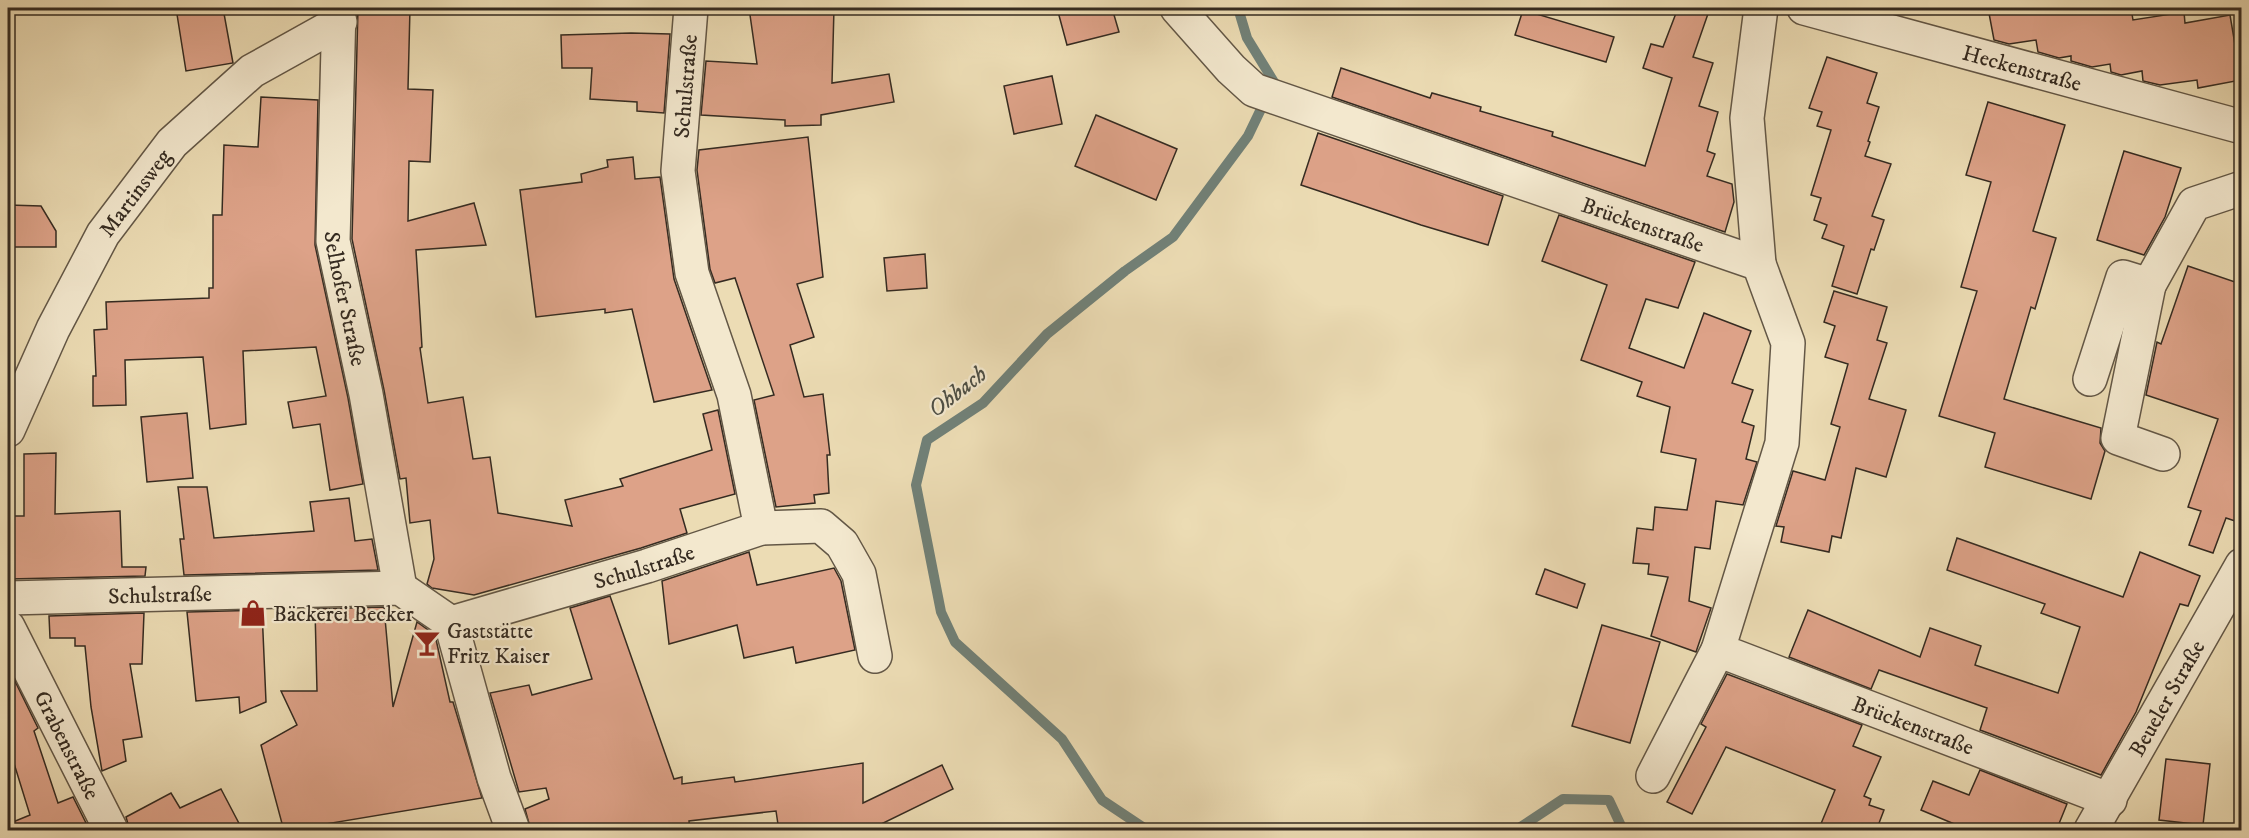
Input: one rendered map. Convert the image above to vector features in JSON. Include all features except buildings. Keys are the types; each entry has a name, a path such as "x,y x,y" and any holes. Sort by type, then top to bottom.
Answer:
{"street":[{"name":"Schulstraße","path":"451,623 647,566 761,528 734,395 692,273 678,171 691,8"},
{"name":"Brückenstraße","path":"1177,8 1231,69 1268,94 1326,116 1759,264"},
{"path":"1653,776 1718,650 1782,442 1788,343 1759,264 1747,118 1761,8"},
{"name":"Heckenstraße","path":"1804,8 2241,128"},
{"name":"Martinsweg","path":"8,430 53,329 103,234 172,143 252,71 339,15"},
{"name":"Selhofer Straße","path":"339,15 333,241 366,394 400,588"},
{"path":"2163,454 2118,438 2149,285 2194,204 2241,188"},
{"path":"2090,379 2123,277 2149,285"},
{"path":"761,528 820,526 842,544 859,574 875,656"},
{"name":"Beueler Straße","path":"2091,831 2241,566"},
{"name":"Schulstraße","path":"8,598 400,588"},
{"path":"400,588 451,623 494,778 513,831"},
{"name":"Grabenstraße","path":"8,627 111,831"},
{"name":"Brückenstraße","path":"1718,650 2110,800"}],"waterway":[{"name":"Ohbach","path":"1147,830 1102,800 1062,739 955,642 941,612 916,485 927,440 983,403 1047,334 1125,271 1173,237 1248,136 1274,82 1247,38 1238,8"},
{"name":"Ohbach","path":"1516,830 1563,799 1609,800 1623,830"}],"place":[{"name":"Bäckerei Becker","path":"253,613"},
{"name":"Gaststätte Fritz Kaiser","path":"427,643"}]}
